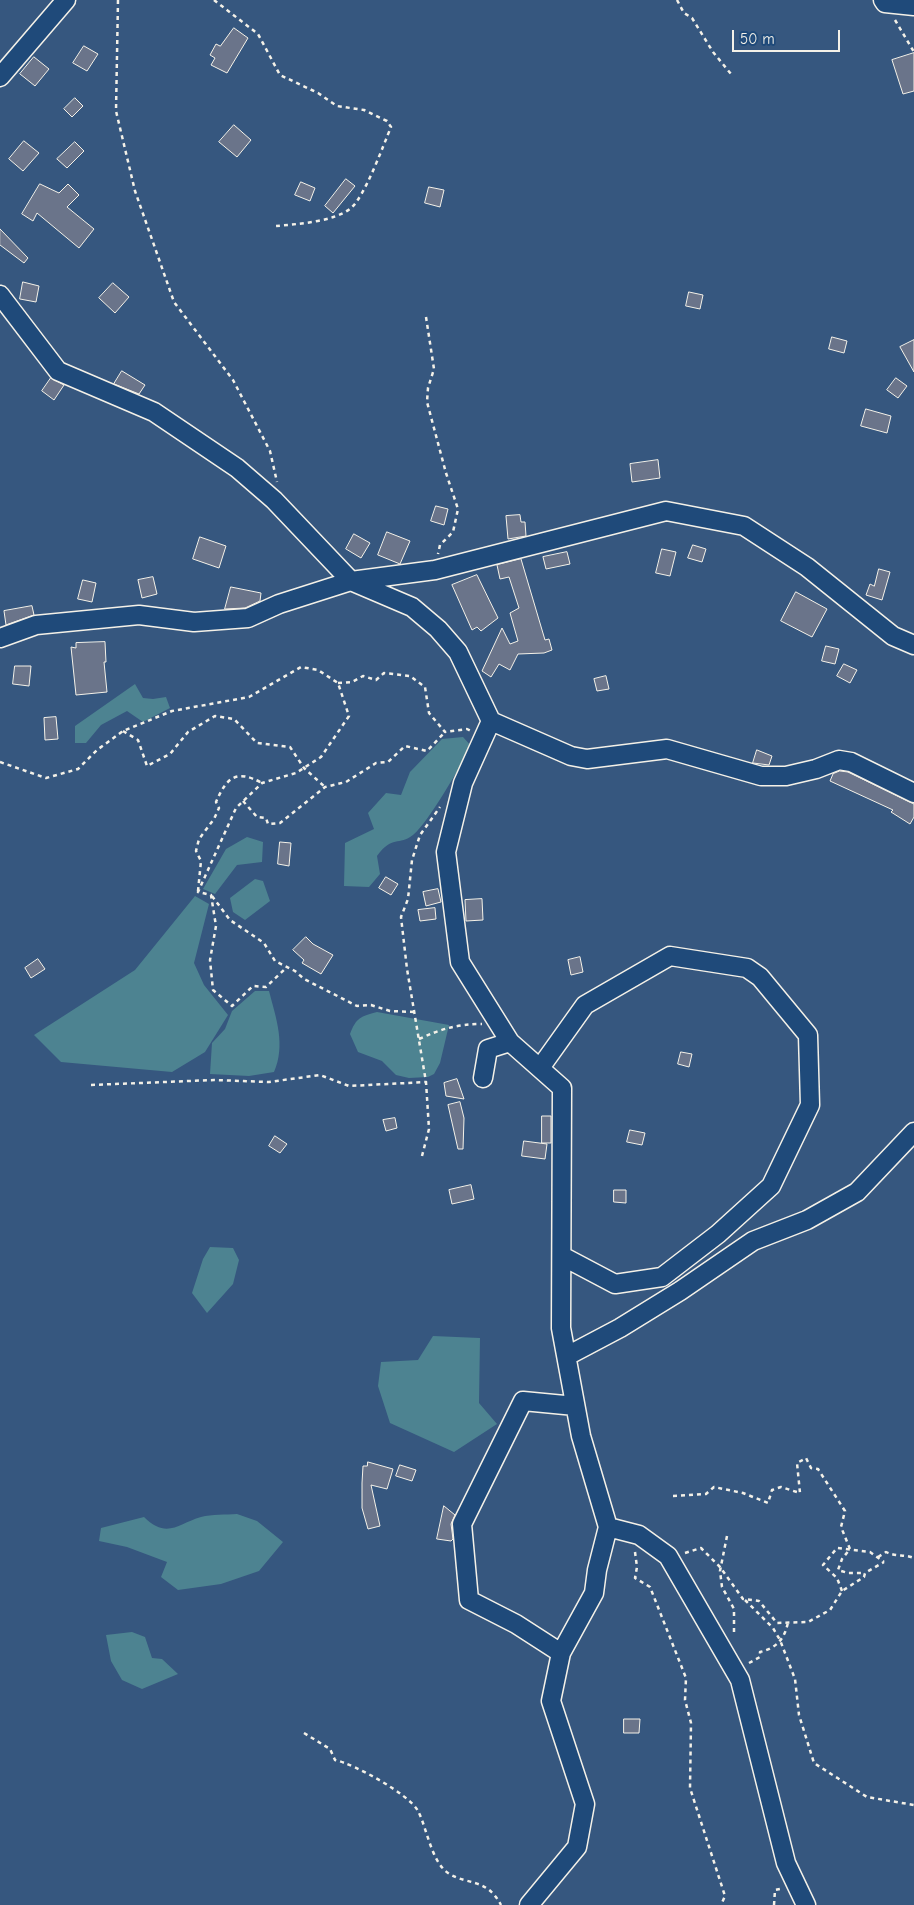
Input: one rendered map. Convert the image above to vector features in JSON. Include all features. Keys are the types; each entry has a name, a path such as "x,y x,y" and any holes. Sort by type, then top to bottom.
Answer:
{"street":[{"path":"0,77 66,0"},
{"path":"884,2 914,6"},
{"path":"0,295 58,371 154,412 237,468 274,500 351,581 412,607 438,629 458,652 491,721 571,756 587,758 667,749 761,776 786,776 816,769 839,760 851,762 914,793"},
{"path":"0,638 36,626 139,615 194,622 248,618 279,604 351,581 435,570 666,511 744,526 807,567 893,636 914,644"},
{"path":"491,721 463,783 446,852 460,962 510,1042 562,1088 561,1328 581,1436 608,1527 597,1570 594,1594 561,1653 552,1701 584,1804 577,1847 529,1905"},
{"path":"540,1068 585,1005 670,956 747,968 760,977 808,1035 810,1105 771,1186 718,1234 662,1276 615,1284 562,1256"},
{"path":"482,1078 488,1049 510,1042"},
{"path":"567,1356 635,1319 753,1241 807,1220 858,1192 914,1132"},
{"path":"561,1653 516,1624 469,1600 462,1524 523,1401 575,1406"},
{"path":"608,1527 639,1534 668,1556 740,1680 786,1863 806,1905"}],"path":[{"path":"118,0 116,111 135,191 174,302 233,380 270,451 278,485 274,500"},
{"path":"214,0 258,34 280,75 318,93 337,106 364,110 387,121 391,127 365,186 351,208 317,222 276,226"},
{"path":"677,0 684,13 692,18 713,52 731,74"},
{"path":"884,2 914,52"},
{"path":"426,317 434,369 428,388 427,402 446,473 458,509 453,532 440,545 435,570"},
{"path":"0,762 46,778 78,768 97,750 123,732 172,711 249,697 302,667 318,670 338,683 350,716 321,757 296,774 262,783 236,808 198,892"},
{"path":"338,683 352,682 363,676 376,680 384,673 410,676 425,687 429,713 445,732"},
{"path":"123,732 138,740 147,766 170,754 188,732 215,716 234,719 257,742 290,747 304,768 325,787"},
{"path":"244,801 257,817 266,818 268,824 280,823 325,787 346,782 376,763 388,762 405,746 427,751 445,732 467,729 483,738"},
{"path":"198,892 201,861 196,851 199,839 214,819 219,808 216,802 221,790 228,781 237,776 247,775 262,783"},
{"path":"422,1156 429,1129 426,1082 406,968 401,917 408,899 412,860 420,835 442,804 458,803"},
{"path":"198,892 211,895 230,920 264,943 275,961 304,979 357,1006 371,1005 390,1011 415,1012"},
{"path":"211,895 216,926 210,960 214,990 232,1006 253,986 266,987 287,967"},
{"path":"419,1039 443,1028 459,1024 498,1024"},
{"path":"92,1085 214,1080 268,1082 320,1075 349,1086 426,1082"},
{"path":"672,1496 706,1494 714,1487 743,1493 768,1503 772,1490 782,1487 800,1493 797,1463 806,1458 811,1468 818,1469 845,1511 840,1527 850,1548"},
{"path":"727,1536 720,1571 722,1587 734,1609 733,1633 736,1641 732,1667 760,1657 760,1652 770,1650 786,1635 788,1622"},
{"path":"842,1591 837,1578 823,1564 837,1548 850,1548 870,1552 884,1562"},
{"path":"850,1548 842,1559 838,1570 848,1573 865,1573"},
{"path":"878,1557 886,1552 895,1556 906,1555 914,1558"},
{"path":"744,1599 773,1628 780,1640 795,1679 799,1715 814,1763 867,1797 914,1805"},
{"path":"304,1733 330,1749 335,1760 350,1763 386,1784 417,1809 434,1854 447,1872 481,1884 497,1897 501,1905"}],"green space":[{"path":"135,684 143,698 166,697 170,708 143,722 127,711 101,725 86,743 75,743 75,726"},
{"path":"463,737 472,747 420,828 408,838 391,843 382,850 377,856 380,874 369,887 344,886 345,843 374,829 368,813 386,793 401,795 410,772 442,739"},
{"path":"247,837 263,842 262,862 237,865 215,894 203,889 226,849"},
{"path":"255,879 263,881 270,901 245,920 233,912 230,898"},
{"path":"195,896 209,904 194,963 204,985 228,1015 205,1052 172,1072 61,1062 34,1035 135,970"},
{"path":"255,991 269,991 277,1021 280,1042 278,1062 274,1072 249,1076 210,1074 212,1043 225,1029 232,1011"},
{"path":"377,1012 449,1025 440,1063 434,1074 428,1077 409,1078 396,1075 382,1061 358,1052 350,1034 352,1029 360,1018"},
{"path":"210,1247 233,1248 239,1260 233,1284 207,1313 192,1293 203,1259"},
{"path":"433,1336 480,1338 479,1403 497,1424 454,1452 390,1423 378,1386 381,1362 418,1360"},
{"path":"237,1514 257,1521 283,1542 259,1571 221,1584 178,1590 161,1577 167,1562 127,1547 99,1541 101,1528 144,1517 152,1524 166,1529 205,1516"},
{"path":"132,1632 145,1637 152,1658 162,1659 178,1674 142,1689 122,1680 111,1661 106,1635"}],"building":[{"path":"234,28 248,38 227,73 211,65 215,58 210,55 216,44 220,46"},
{"path":"84,46 98,54 87,71 73,63"},
{"path":"914,53 914,91 903,94 892,60"},
{"path":"34,57 49,69 35,86 20,74"},
{"path":"75,98 83,106 72,117 64,109"},
{"path":"234,125 251,140 237,157 219,142"},
{"path":"24,141 39,153 23,171 9,159"},
{"path":"75,142 84,151 67,168 57,159"},
{"path":"346,179 355,186 333,213 325,206"},
{"path":"301,182 315,188 310,201 295,195"},
{"path":"40,184 59,193 68,184 79,195 67,207 94,229 79,248 37,213 33,221 22,214"},
{"path":"429,187 444,190 440,207 425,203"},
{"path":"0,229 28,258 24,263 0,245"},
{"path":"23,282 39,286 36,302 20,299"},
{"path":"113,283 129,297 115,313 99,298"},
{"path":"689,292 703,295 700,309 686,306"},
{"path":"832,337 847,341 844,353 829,349"},
{"path":"914,340 914,372 900,347"},
{"path":"122,371 145,385 139,394 114,384"},
{"path":"51,378 64,385 54,400 42,391"},
{"path":"896,378 907,386 898,398 887,390"},
{"path":"866,409 891,416 887,433 861,426"},
{"path":"658,460 660,478 632,482 630,464"},
{"path":"436,506 448,509 444,525 431,521"},
{"path":"520,515 521,522 525,522 526,536 508,539 506,516"},
{"path":"387,532 410,541 400,564 378,555"},
{"path":"354,534 370,543 361,558 346,549"},
{"path":"200,537 226,546 219,568 193,559"},
{"path":"693,545 706,549 702,562 688,558"},
{"path":"662,549 676,552 670,576 656,573"},
{"path":"567,552 570,564 546,569 543,557"},
{"path":"521,559 545,640 549,639 552,650 544,653 518,654 510,670 499,664 491,677 482,671 502,628 510,644 518,641 510,613 519,608 509,577 500,579 497,565"},
{"path":"879,569 890,572 882,600 866,595 870,584 874,586"},
{"path":"477,575 498,618 481,631 477,627 472,630 452,585"},
{"path":"153,577 157,594 142,598 138,580"},
{"path":"83,580 96,583 92,602 78,599"},
{"path":"231,587 261,593 260,601 245,608 225,609"},
{"path":"796,592 827,609 812,637 781,621"},
{"path":"32,606 34,615 6,625 4,611"},
{"path":"105,642 106,662 104,662 107,692 76,695 71,647 76,648 76,643"},
{"path":"826,646 839,649 835,664 822,661"},
{"path":"844,664 857,670 850,683 837,676"},
{"path":"15,666 31,666 29,686 13,684"},
{"path":"606,676 609,689 597,691 594,679"},
{"path":"56,717 58,739 45,740 44,718"},
{"path":"757,750 772,756 769,765 753,763"},
{"path":"840,771 848,772 914,804 914,817 910,824 891,812 893,810 830,781 833,774"},
{"path":"280,842 291,843 289,866 278,864"},
{"path":"386,877 398,884 391,895 379,888"},
{"path":"438,889 441,902 426,906 423,892"},
{"path":"482,899 483,920 466,921 465,900"},
{"path":"435,908 436,919 420,921 418,910"},
{"path":"306,937 313,944 333,955 321,974 302,963 304,960 293,950"},
{"path":"580,957 583,972 571,975 568,960"},
{"path":"38,959 45,969 31,978 25,968"},
{"path":"681,1052 692,1054 689,1067 678,1064"},
{"path":"457,1079 464,1099 446,1096 444,1083"},
{"path":"460,1102 464,1118 463,1149 458,1149 448,1105"},
{"path":"542,1116 551,1116 551,1143 542,1143"},
{"path":"395,1118 397,1128 386,1131 383,1120"},
{"path":"630,1130 645,1133 642,1145 627,1142"},
{"path":"275,1136 287,1144 280,1153 269,1146"},
{"path":"524,1141 547,1144 545,1159 522,1156"},
{"path":"471,1185 474,1199 452,1204 449,1190"},
{"path":"614,1190 626,1190 626,1203 614,1202"},
{"path":"368,1462 393,1469 387,1489 371,1485 380,1526 368,1529 362,1508 362,1483 363,1466 367,1466"},
{"path":"400,1465 416,1470 412,1481 396,1476"},
{"path":"444,1506 455,1515 451,1524 453,1539 451,1541 437,1539"},
{"path":"624,1719 640,1719 639,1733 624,1733"}]}
